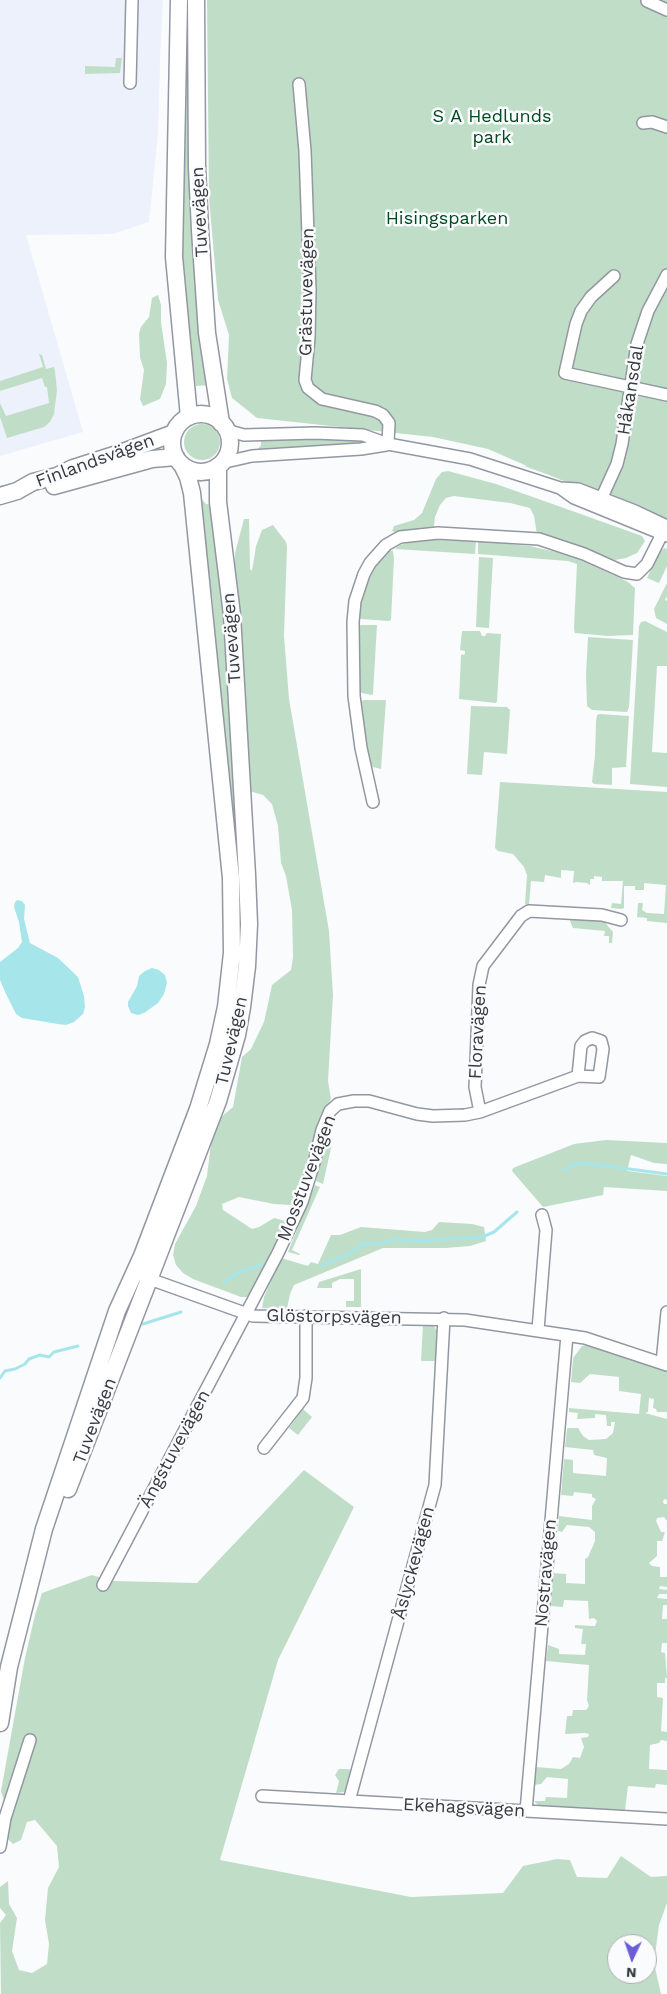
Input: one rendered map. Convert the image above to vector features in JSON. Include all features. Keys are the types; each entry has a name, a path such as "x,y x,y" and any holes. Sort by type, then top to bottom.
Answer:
{"main road":[{"name":"Tuvevägen","path":"179,0 174,257 189,417"},
{"name":"Tuvevägen","path":"142,1277 218,1101 237,1035 247,966 249,924 232,615 218,502 220,464 229,447 207,333 200,230 197,167 196,0"},
{"path":"174,433 178,425 189,417 206,415 224,426"},
{"name":"Tuvevägen","path":"0,1724 9,1667 32,1581 52,1534 209,1079 226,1007 232,953 231,878 192,493 188,477 172,444 174,433"},
{"name":"Finlandsvägen","path":"0,496 17,491 33,482 57,476 73,468 174,433"},
{"name":"Finlandsvägen","path":"17,491 36,491 152,459 179,461"},
{"path":"179,461 197,471 208,471 220,464"}],"street":[{"path":"130,83 132,0"},
{"path":"647,1 667,10"},
{"name":"Grästuvevägen","path":"300,84 305,151 310,290 309,337 305,380 308,388 322,399 375,411 383,415 389,424 388,444"},
{"path":"643,123 652,122 667,128"},
{"name":"Håkansdal","path":"600,502 617,464 622,444 637,344 648,311 667,275"},
{"path":"614,276 591,297 581,311 576,324 565,373 667,395"},
{"path":"224,426 244,435 315,432 363,435 388,444 470,459 560,488 574,498 600,502 665,532 647,564 637,574 624,572 584,554 539,539 438,533 400,537 386,545 370,563 364,574 355,601 353,622 354,696 360,748 373,802"},
{"path":"220,464 252,456 361,449 388,444"},
{"name":"Floravägen","path":"480,1112 475,1087 479,985 483,966 521,916 529,911 602,915 620,920"},
{"name":"Mosstuvevägen","path":"246,1314 302,1202 326,1119 330,1111 338,1104 369,1101 417,1114 433,1116 465,1115 480,1112 578,1076"},
{"path":"538,1330 546,1230 542,1215"},
{"name":"Glöstorpsvägen","path":"142,1277 246,1314 264,1316 444,1318 465,1320 501,1327 538,1330 585,1338 665,1364 667,1312"},
{"name":"Ängstuvevägen","path":"103,1585 246,1314"},
{"path":"264,1448 303,1398 306,1378 306,1316"},
{"name":"Åslyckevägen","path":"349,1801 435,1484 444,1318"},
{"name":"Nostravägen","path":"526,1811 567,1335"},
{"path":"0,1847 5,1818 30,1740"},
{"name":"Ekehagsvägen","path":"262,1796 667,1819"}],"shaded area":[{"path":"0,0 163,0 158,133 149,222 113,234 26,235 83,432 0,456"}],"green space":[{"name":"Hisingsparken","path":"207,0 667,0 667,524 524,466 527,466 488,449 433,437 257,418 232,398 227,379 229,335 218,300 209,198"},
{"path":"188,5 211,385 196,386 181,270"},
{"path":"116,58 122,58 120,73 85,74 85,66 115,67"},
{"path":"158,295 161,305 161,322 167,363 166,384 160,399 143,406 140,399 144,370 140,357 139,334 141,327 149,317 152,298"},
{"path":"39,354 42,355 46,369 54,367 55,371 57,390 54,414 50,422 44,427 7,438 0,417 0,403 6,416 49,403 47,387 45,387 42,378 0,391 0,381 43,367"},
{"path":"202,424 209,425 215,429 219,435 219,449 215,455 209,459 202,460 195,459 189,455 185,449 184,442 185,435 189,429 195,425"},
{"path":"306,439 367,442 257,450 261,445 261,441"},
{"path":"448,471 496,484 561,507 642,536 645,541 637,553 615,560 559,539 537,535 534,516 530,508 510,503 454,496 446,498 440,505 435,517 434,527 397,533 392,531 394,526 414,520 422,513 436,479 442,472"},
{"path":"199,496 206,504 215,505 227,602 223,622 235,815 233,815 223,726 212,594 209,593"},
{"path":"244,519 249,519 250,569 252,571 256,546 262,530 273,525 286,542 287,547 284,636 289,699 329,931 333,995 328,1081 331,1099 320,1119 297,1198 290,1205 239,1197 222,1204 223,1210 252,1229 274,1218 286,1221 251,1294 247,1297 241,1297 193,1279 183,1273 176,1265 173,1255 175,1244 196,1206 207,1176 211,1143 220,1118 233,1107 242,1057 251,1049 264,1022 272,985 291,970 293,957 292,910 286,876 281,863 278,826 272,804 263,795 249,791 235,595 235,553"},
{"path":"433,540 476,541 475,554 395,549 407,543"},
{"path":"478,541 530,546 556,552 580,560 628,582 635,588 633,635 608,636 575,633 577,564 568,561 478,554"},
{"path":"664,548 667,549 667,566 659,583 647,578 658,554"},
{"path":"389,550 393,551 394,558 391,620 361,619 359,618 360,606 366,581 375,565"},
{"path":"479,557 493,558 489,628 476,627"},
{"path":"667,583 667,596 665,600 667,601 667,624 656,618 654,609"},
{"path":"645,621 667,632 667,666 657,666 652,752 667,753 667,787 630,784 639,626 641,622"},
{"path":"361,625 377,625 372,695 360,691 358,627"},
{"path":"462,631 480,631 482,636 485,636 487,633 501,634 496,703 459,699 461,655 465,654 465,651 460,650"},
{"path":"588,637 633,640 629,707 627,712 592,710 587,706"},
{"path":"386,700 381,769 369,766 361,707 361,701"},
{"path":"471,706 507,707 510,710 507,754 484,752 482,775 467,774"},
{"path":"597,715 629,716 626,767 612,768 612,785 594,784 592,782 596,721"},
{"path":"500,782 667,792 667,923 647,921 647,918 637,917 638,903 643,903 642,910 647,913 664,914 666,885 644,883 644,890 635,890 635,886 624,886 624,908 611,908 612,903 621,904 623,881 602,881 602,877 594,876 594,879 590,879 590,885 587,883 573,883 574,871 561,870 561,878 545,875 544,882 531,881 529,905 525,904 527,875 524,867 513,854 498,851 495,848"},
{"path":"571,917 602,919 613,932 612,943 609,943 609,936 604,936 605,931 573,928 570,921"},
{"path":"327,1135 333,1139 323,1184 316,1181"},
{"path":"606,1140 667,1143 667,1164 654,1163 631,1155 627,1171 667,1176 667,1191 604,1187 603,1195 543,1207 512,1171 513,1168 574,1144"},
{"path":"315,1185 320,1187 292,1250 300,1254 288,1252"},
{"path":"439,1222 472,1224 484,1227 486,1241 470,1246 446,1248 383,1248 294,1285 287,1309 262,1308 264,1297 281,1258 308,1266 311,1262 318,1264 331,1235 340,1235 361,1227 425,1232 432,1230"},
{"path":"361,1269 361,1307 346,1307 346,1301 354,1301 354,1279 340,1279 332,1283 332,1288 317,1288 319,1282"},
{"path":"423,1324 434,1326 440,1337 438,1361 421,1361"},
{"path":"588,1345 667,1369 667,1412 657,1412 653,1408 654,1399 649,1398 648,1412 645,1413 667,1419 667,1500 664,1499 663,1502 667,1504 667,1521 664,1517 657,1518 656,1521 661,1532 665,1532 662,1541 657,1541 657,1556 649,1563 652,1566 660,1567 660,1577 667,1577 667,1587 660,1586 659,1589 667,1590 667,1594 659,1594 657,1598 667,1599 667,1605 663,1605 662,1619 667,1619 667,1643 662,1643 661,1652 665,1653 667,1678 665,1678 665,1683 657,1683 657,1697 663,1698 661,1731 667,1732 667,1741 661,1740 659,1743 650,1745 649,1769 667,1770 667,1785 656,1784 655,1788 628,1786 625,1810 539,1806 534,1801 545,1801 546,1797 567,1798 568,1779 547,1777 541,1784 533,1785 535,1767 561,1769 569,1764 573,1757 580,1758 584,1747 581,1738 588,1737 589,1734 565,1734 567,1716 572,1716 573,1710 586,1710 589,1706 587,1700 589,1665 546,1661 548,1645 559,1649 559,1654 585,1655 586,1644 581,1644 583,1629 575,1628 575,1625 595,1626 597,1621 594,1618 589,1619 588,1601 564,1600 563,1607 551,1606 553,1573 566,1574 566,1583 585,1584 585,1559 588,1557 595,1541 595,1532 589,1527 567,1525 562,1532 558,1531 559,1516 592,1520 592,1506 596,1499 592,1497 592,1494 574,1492 573,1496 561,1495 564,1459 573,1460 573,1473 606,1476 607,1458 594,1455 593,1450 565,1447 567,1429 578,1428 583,1436 589,1440 606,1439 613,1433 615,1422 611,1422 611,1426 607,1426 606,1415 595,1414 595,1418 577,1419 578,1413 569,1412 569,1408 639,1414 641,1394 619,1391 619,1377 590,1374 580,1383 571,1382 573,1358 582,1346"},
{"path":"303,1409 312,1417 298,1435 289,1428"},
{"path":"304,1470 354,1507 278,1660 220,1860 411,1897 503,1893 523,1866 557,1859 570,1860 577,1877 607,1878 621,1856 651,1877 667,1876 667,1903 659,1925 657,1940 657,1934 607,1934 607,1984 657,1984 657,1976 661,1994 1,1994 0,1923 6,1915 0,1908 0,1887 8,1881 9,1904 17,1918 12,1951 19,1970 32,1973 47,1964 49,1944 45,1920 48,1888 59,1867 57,1846 35,1820 27,1822 21,1840 13,1844 8,1839 9,1817 1,1791 25,1658 35,1615 42,1593 92,1575 112,1581 197,1583"},
{"path":"339,1769 353,1771 348,1787 344,1792 336,1793 339,1781 335,1775"}],"water":[{"path":"17,900 22,901 25,905 24,919 30,943 58,958 78,977 84,996 85,1007 83,1014 74,1022 66,1025 22,1018 16,1014 6,994 0,980 0,962 18,948 22,942 19,922 14,907"},
{"path":"152,968 159,970 165,975 167,983 164,994 158,1003 144,1013 138,1015 131,1013 128,1002 137,986 139,976"}],"waterway":[{"path":"564,1170 574,1164 584,1163 667,1174"},
{"path":"322,1265 347,1255 364,1244 384,1243 394,1239 418,1241 482,1237 494,1232 517,1212"},
{"path":"224,1282 240,1272 262,1264"},
{"path":"143,1324 181,1312"},
{"path":"0,1378 5,1371 15,1369 25,1364 29,1359 40,1355 49,1357 54,1352 78,1346"}],"park label":[{"name":"S A Hedlunds park","path":"492,127"}]}
